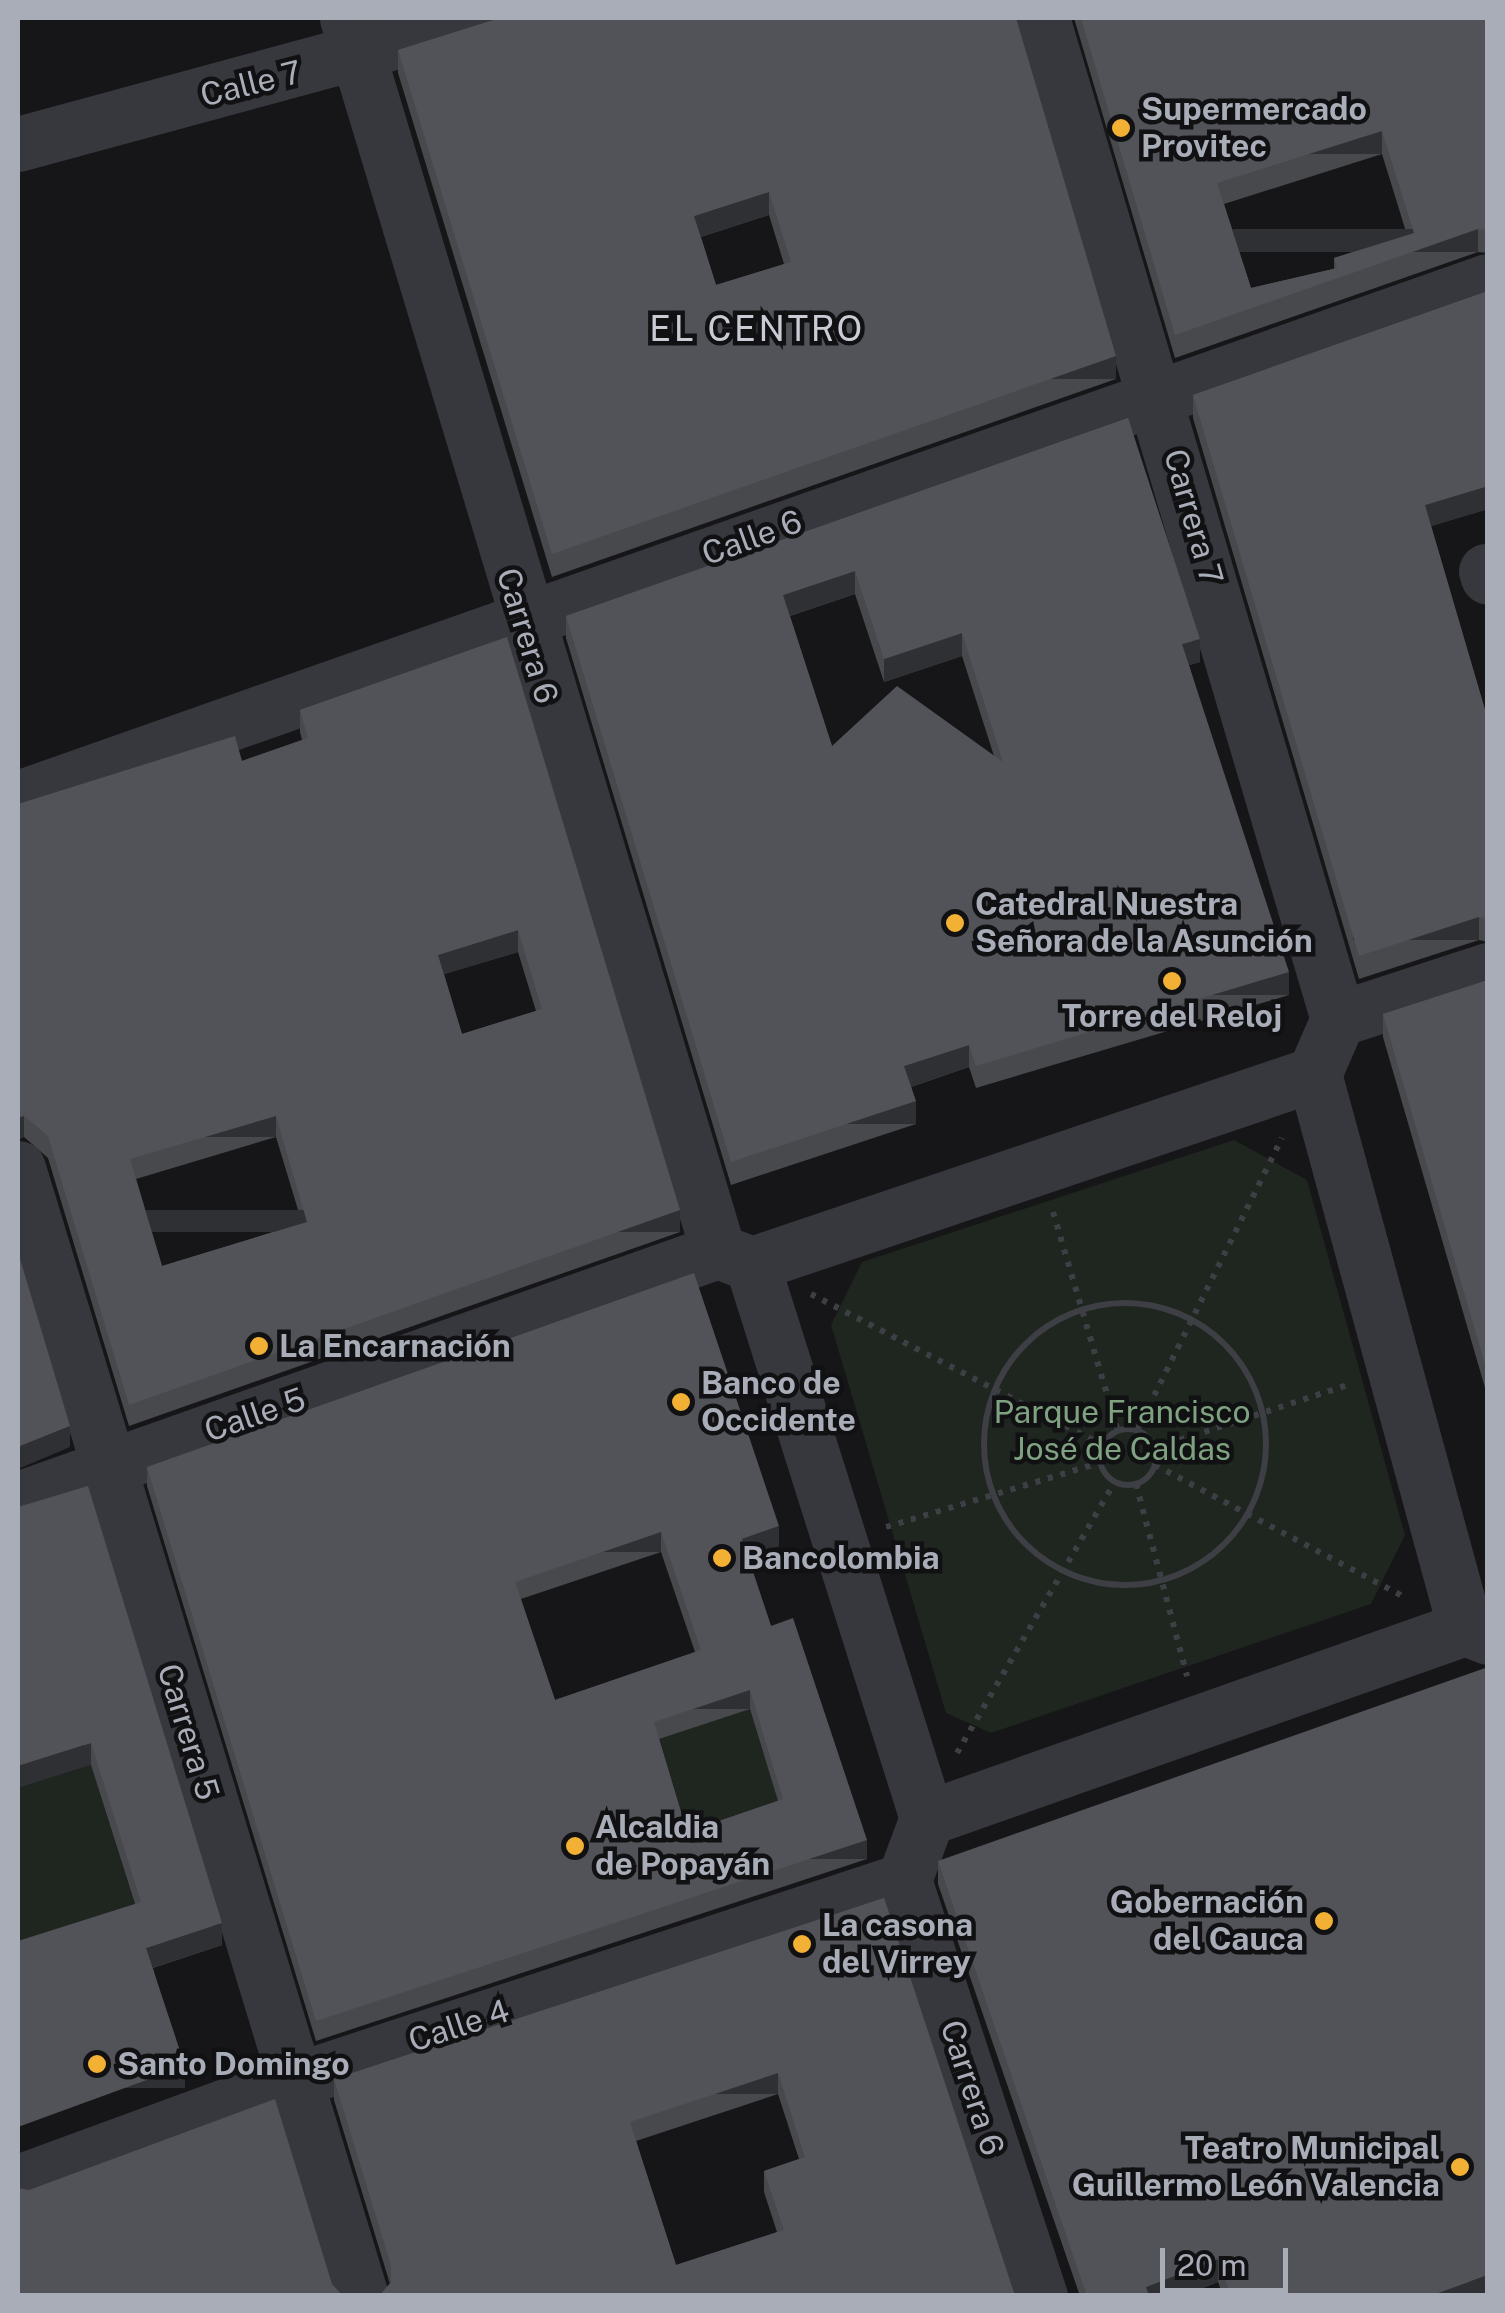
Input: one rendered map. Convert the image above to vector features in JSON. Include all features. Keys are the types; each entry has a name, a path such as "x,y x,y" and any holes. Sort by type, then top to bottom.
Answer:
{"street":[{"name":"Calle 7","path":"18,144 352,38 482,18"},
{"name":"Carrera 7","path":"1042,18 1157,392 1338,1018"},
{"name":"Carrera 6","path":"352,38 522,620 735,1258 840,1541 927,1818"},
{"name":"Calle 6","path":"18,798 1157,392 1488,281"},
{"path":"904,1880 927,1818 1199,1722 1476,1632 1314,1074 1338,1018 1488,970"},
{"name":"Calle 5","path":"18,1499 735,1258 1040,1167 1314,1074"},
{"name":"Carrera 5","path":"18,1168 105,1468 361,2296"},
{"name":"Carrera 6","path":"904,1880 1040,2296"},
{"name":"Calle 4","path":"18,2182 296,2080 904,1880"}],"path":[{"path":"1137,1430 1314,1074"},
{"path":"1040,1167 1118,1431"},
{"path":"735,1258 996,1387 1102,1445"},
{"path":"1132,1303 1191,1319 1229,1348 1263,1414 1264,1474 1246,1516 1203,1562 1161,1580 1125,1585 1058,1574 1017,1536 993,1495 984,1434 996,1387 1032,1339 1082,1310 1132,1303"},
{"path":"1155,1448 1397,1370"},
{"path":"1137,1430 1155,1448 1156,1465 1136,1484 1114,1482 1100,1462 1102,1445 1118,1431 1137,1430"},
{"path":"840,1541 1100,1462"},
{"path":"1156,1465 1246,1516 1476,1632"},
{"path":"927,1818 1058,1574 1114,1482"},
{"path":"1136,1484 1199,1722"}],"green space":[{"name":"Parque Francisco José de Caldas","path":"1234,1140 1307,1180 1405,1535 1371,1604 991,1733 946,1713 831,1325 862,1262"},
{"path":"750,1709 783,1818 687,1848 653,1739"},
{"path":"91,1765 141,1924 18,1963 18,1788"}],"building":[{"path":"500,18 1016,18 1116,356 552,554 398,50","holes":["769,192 791,262 716,285 694,216"]},
{"path":"1081,18 1488,18 1488,230 1478,229 1175,335","holes":["1382,131 1414,233 1334,258 1337,268 1251,288 1217,183"]},
{"path":"1488,291 1488,486 1425,505 1488,720 1488,919 1479,917 1359,956 1193,395"},
{"path":"1128,418 1200,639 1182,644 1289,972 976,1066 969,1045 904,1066 916,1101 731,1162 566,616","holes":["855,571 884,659 962,633 1003,762 897,686 832,746 783,595"]},
{"path":"507,637 680,1210 129,1405 48,1136 24,1116 18,1118 18,804 235,736 242,761 308,738 300,710","holes":["518,930 542,1009 462,1034 438,955","276,1116 307,1222 162,1266 130,1159"]},
{"path":"1488,980 1488,1375 1383,1014"},
{"path":"18,1252 70,1426 18,1447"},
{"path":"694,1273 779,1526 742,1539 771,1626 793,1618 867,1840 316,2021 147,1467","holes":["661,1532 701,1650 555,1700 515,1582","750,1690 783,1799 687,1832 654,1722"]},
{"path":"88,1486 222,1923 146,1948 185,2066 18,2127 18,1941 141,1902 91,1743 18,1766 18,1507"},
{"path":"1488,1667 1488,2275 1438,2293 1439,2296 1231,2296 1218,2259 1146,2287 1149,2296 1087,2296 938,1861"},
{"path":"884,1898 1015,2296 379,2296 391,2282 391,2265 334,2079","holes":["778,2073 805,2157 764,2171 784,2230 676,2265 630,2122"]},
{"path":"275,2099 332,2284 343,2296 18,2296 18,2188 29,2190"}],"place":[{"name":"Supermercado Provitec","path":"1121,128"},
{"name":"Catedral Nuestra Señora de la Asunción","path":"955,923"},
{"name":"Torre del Reloj","path":"1172,981"},
{"name":"La Encarnación","path":"259,1346"},
{"name":"Banco de Occidente","path":"681,1402"},
{"name":"Bancolombia","path":"722,1558"},
{"name":"Alcaldia de Popayán","path":"575,1846"},
{"name":"Gobernación del Cauca","path":"1324,1921"},
{"name":"La casona del Virrey","path":"802,1944"},
{"name":"Santo Domingo","path":"97,2064"},
{"name":"Teatro Municipal Guillermo León Valencia","path":"1460,2167"}],"district":[{"name":"EL CENTRO","path":"757,329"}]}
